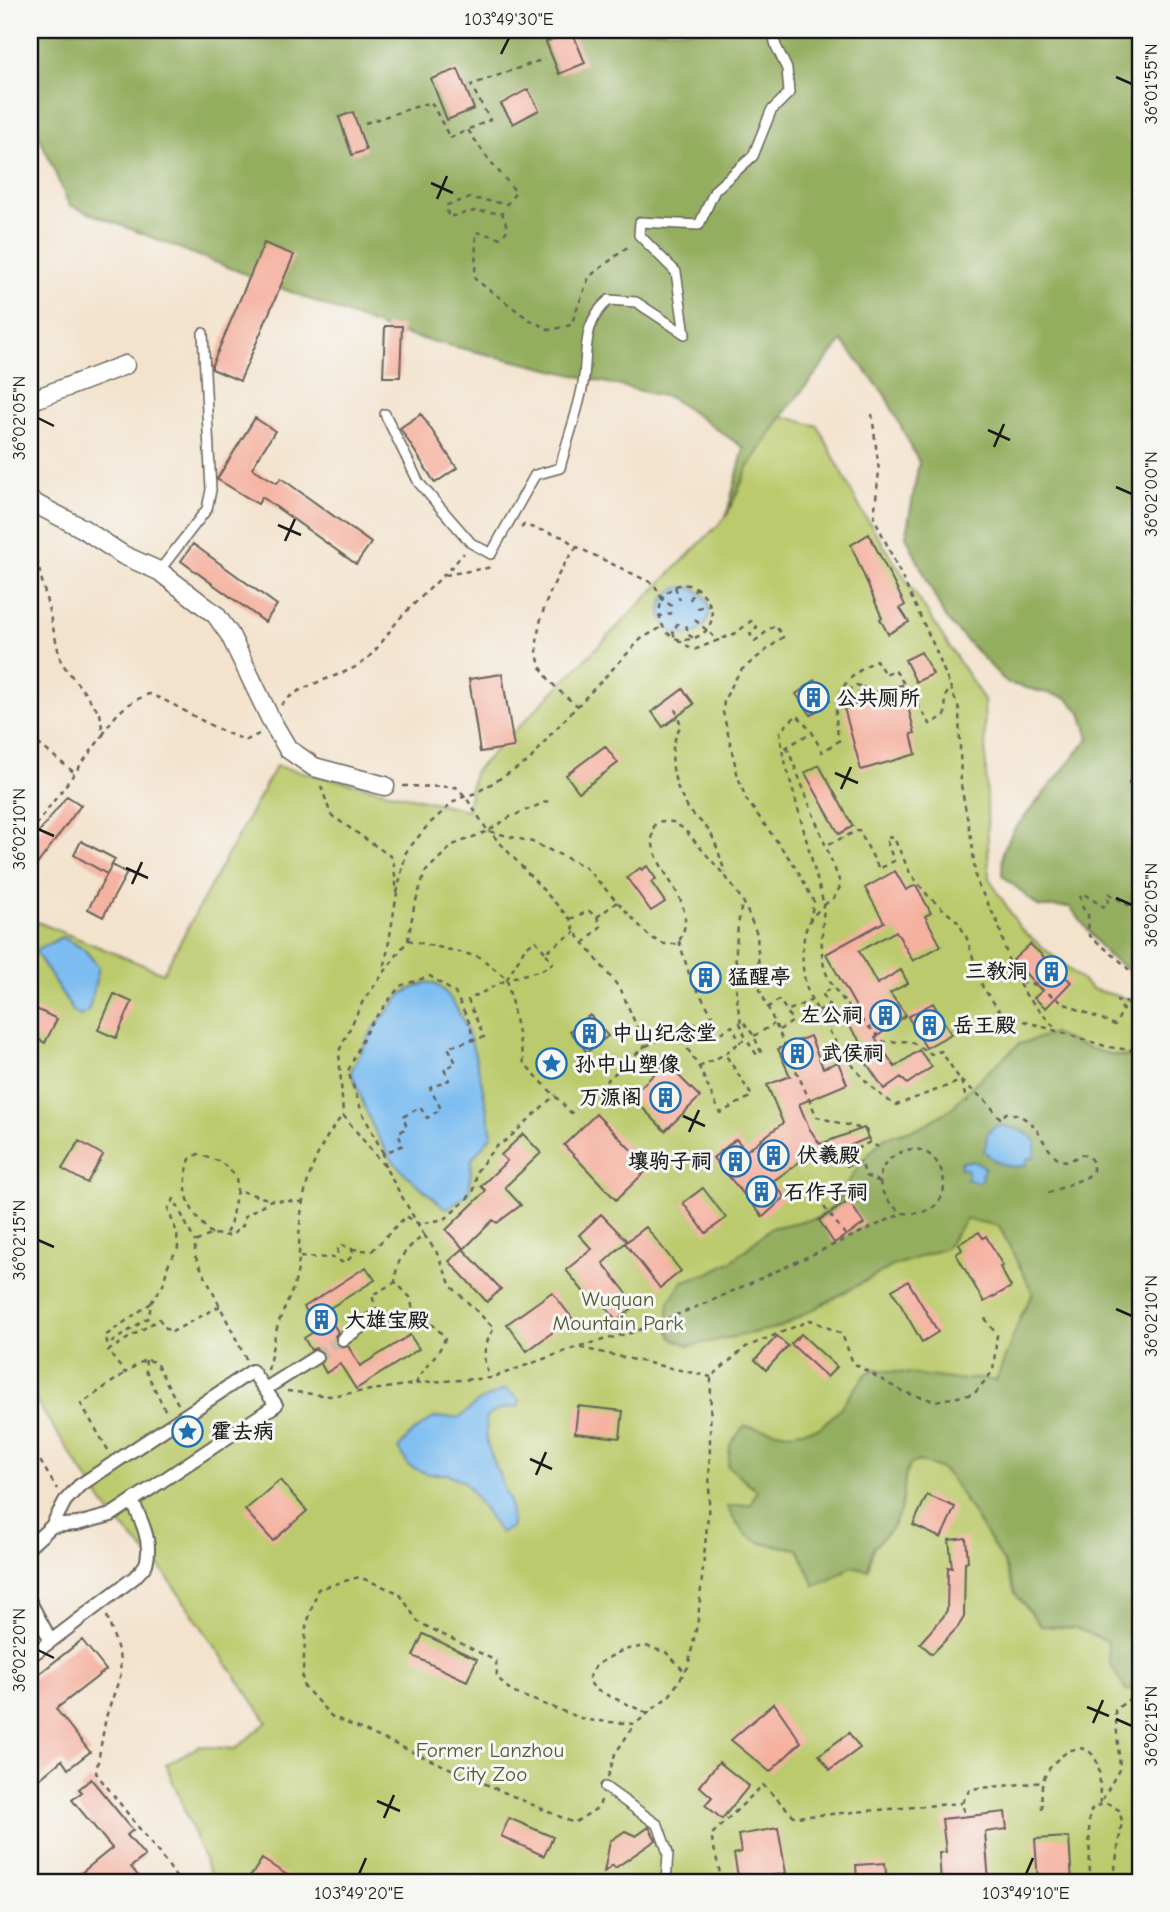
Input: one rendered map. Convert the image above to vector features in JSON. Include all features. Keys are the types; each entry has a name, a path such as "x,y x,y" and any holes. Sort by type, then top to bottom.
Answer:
{"street":[{"path":"30,401 125,365"},
{"path":"30,501 62,517 123,555 159,571 216,615 230,635 271,720 288,748 314,767 385,786"},
{"path":"343,1339 377,1315"},
{"path":"265,1389 316,1357"},
{"path":"30,1546 52,1526 65,1501 79,1486 253,1371 276,1405 111,1515 77,1524 52,1526"},
{"path":"30,1656 135,1577 146,1565 148,1547 142,1522 132,1501"},
{"path":"30,1602 51,1641"}],"lane":[{"path":"385,414 419,483 471,543 491,554 534,475 560,468 583,384 585,343 600,308 609,300 636,302 685,334 676,272 639,235 640,222 699,225 715,190 753,156 771,111 789,93 788,69 776,46 772,30"},
{"path":"159,571 207,509 211,490 203,333"},
{"path":"605,1787 658,1825 668,1853 666,1882"}],"path":[{"path":"365,123 432,102 450,138 490,120 471,85 544,59"},
{"path":"468,130 516,192 507,204 470,198 447,205 448,217 475,211 502,212 508,229 501,238 476,232 475,279 528,319 550,330 571,325 589,277 626,250 639,235"},
{"path":"872,414 879,471 874,517 951,685 959,709 961,785 976,881 998,923 1012,973 1026,995 1057,1030"},
{"path":"532,528 563,537 577,547 654,584 662,599 673,607"},
{"path":"30,530 61,662 100,713 103,735"},
{"path":"577,547 569,555 547,601 537,635 540,666 560,693 578,706"},
{"path":"30,833 76,774 111,721 129,702 149,694 172,702 230,736 247,740 260,735 283,702 304,688 359,665 400,618 465,552"},
{"path":"675,638 694,638 707,629 712,617 711,605 705,594 696,587 686,585 675,586 667,591 658,610 662,627 675,638 694,650 736,633 751,621 757,626 750,634 755,641 775,625 783,637 740,671 724,700 723,712 738,777 746,799 797,869 814,902 804,943 803,978 806,990 841,1048 870,1086 883,1098 896,1105 961,1081"},
{"path":"675,586 680,600"},
{"path":"690,600 696,587"},
{"path":"698,608 711,605"},
{"path":"659,617 672,613"},
{"path":"695,620 719,641"},
{"path":"675,638 673,632 678,623"},
{"path":"686,625 694,638"},
{"path":"384,975 406,852 428,825 457,799 476,793 529,761 640,639 662,627"},
{"path":"951,685 946,695 945,716 930,724 895,670 885,674 876,660 864,667 844,686 836,698 834,712 839,741 822,752 812,732 797,715 780,732 782,750 824,905 822,951 825,970 834,987 884,1042 910,1041 931,1054 941,1051 961,1081 986,1101 1001,1119 1006,1113 1014,1113 1030,1123 1056,1157 1065,1160 1075,1159 1080,1154 1088,1156 1093,1163 1093,1171 1087,1177 1046,1194"},
{"path":"836,698 856,685 865,687 857,691 859,696 867,692"},
{"path":"675,709 681,725 674,736 672,753 678,788 689,808 709,832 726,877"},
{"path":"782,750 812,732"},
{"path":"30,737 76,774"},
{"path":"787,747 841,885 834,898 824,905 809,923"},
{"path":"314,767 331,815 393,858 397,893"},
{"path":"1140,786 1129,782 1132,795 1139,801 1133,801 1140,821"},
{"path":"385,786 456,787 488,831 570,919 575,932 621,990 645,1046"},
{"path":"491,1378 486,1370 483,1347 494,1328 451,1286 436,1251 385,1167 343,1115 339,1051 363,1002 408,940 414,907 425,872 453,845 548,801"},
{"path":"488,831 532,842 584,866 650,937 664,944 677,944 683,935 686,918 678,893 658,858 651,832 655,824 661,821 673,822 684,829 743,901 757,934 760,990 766,1008 817,1117 866,1130 870,1142 878,1147"},
{"path":"827,845 859,830 879,869 894,861 886,839 890,836 894,838 910,873 929,897 957,921 966,936 983,988 1002,1014 1108,1046 1131,1050 1140,1048"},
{"path":"1140,904 1128,905 1108,893 1108,905 1104,906 1080,895 1088,915 1089,935 1125,965 1140,986"},
{"path":"741,1022 743,1021 754,1035 761,1052 757,1055 746,1039 740,1023 736,956 737,921 743,901"},
{"path":"597,917 617,902"},
{"path":"570,919 589,911 597,917 601,926 585,942"},
{"path":"545,952 575,932"},
{"path":"408,940 480,957 507,979 524,1063 571,1113 645,1046 713,1016"},
{"path":"383,1154 402,1145 398,1134 407,1127 403,1117 420,1107 427,1118 441,1109 430,1088 449,1080 444,1069 456,1063 448,1047 484,1037 468,1000 507,979 542,970 553,963 536,940 525,948 507,979"},
{"path":"679,941 690,977 722,1032 732,1026 740,1042"},
{"path":"385,1167 383,1154 362,1112 348,1071 369,1027 400,986 430,976 454,993 470,1024 473,1040"},
{"path":"1018,982 1035,985 1063,1003 1115,1025 1123,1010 1117,1001 1121,1000 1140,1009"},
{"path":"818,1011 829,1005 822,993 834,987"},
{"path":"766,1008 779,1000 787,1012 792,1022 778,1031"},
{"path":"787,1012 811,1000"},
{"path":"754,1035 774,1024"},
{"path":"677,1032 699,1067 720,1113 752,1096 725,1054"},
{"path":"699,1067 725,1054 746,1039"},
{"path":"961,1081 967,1102"},
{"path":"337,1258 338,1248 348,1246 352,1249 372,1251 406,1216 419,1224 445,1219 467,1200 474,1190 477,1171 494,1148 508,1139 555,1095"},
{"path":"343,1115 319,1150 311,1172 300,1219 300,1257 296,1279 277,1328 265,1389 330,1396 416,1384 491,1378 577,1347 647,1327 711,1301 903,1213"},
{"path":"870,1142 843,1156 847,1167 861,1162 866,1176 880,1182"},
{"path":"916,1150 929,1154 939,1163 944,1175 945,1189 939,1201 929,1210 916,1215 903,1213 891,1207 883,1196 880,1182 883,1169 891,1158 902,1151 916,1150"},
{"path":"212,1234 192,1210 184,1192 190,1159 198,1154 221,1162 236,1176 237,1190 230,1226 225,1235"},
{"path":"237,1190 271,1199 304,1202"},
{"path":"151,1303 149,1317 108,1345 105,1336 151,1303 163,1285 168,1265 178,1248 177,1233 168,1209 174,1199 195,1242 195,1256 253,1371"},
{"path":"195,1242 212,1234 231,1236 243,1226 245,1216 271,1199"},
{"path":"824,1207 848,1238"},
{"path":"395,1282 397,1262 403,1253 424,1235"},
{"path":"300,1257 337,1258 346,1262 353,1255 352,1249"},
{"path":"395,1282 410,1297 413,1310 436,1327 445,1338 443,1345 419,1374 416,1384"},
{"path":"395,1282 372,1295 377,1315 392,1323 413,1310"},
{"path":"125,1373 108,1351 159,1319 170,1333 220,1306"},
{"path":"635,1724 586,1720 512,1692 497,1677 496,1661 418,1622 399,1593 359,1577 318,1589 306,1627 302,1684 331,1716 574,1822 599,1807 615,1754 635,1724 670,1695 688,1667 698,1620 709,1503 711,1377 746,1347 811,1320 842,1334 853,1363 903,1392 935,1401 974,1394 993,1371 997,1335 984,1317"},
{"path":"128,1332 131,1336"},
{"path":"577,1347 711,1377"},
{"path":"115,1462 81,1404 146,1359"},
{"path":"146,1359 156,1363 185,1416"},
{"path":"146,1359 145,1369 172,1424"},
{"path":"30,1444 65,1501"},
{"path":"119,1589 106,1616 119,1653 121,1674 104,1725 96,1773 179,1882"},
{"path":"648,1714 596,1690 588,1680 596,1665 623,1650 646,1646 667,1653 685,1672"},
{"path":"1100,1804 1120,1768 1115,1710 1128,1700 1140,1698"},
{"path":"1042,1809 1045,1775 1067,1751 1080,1748 1095,1759 1100,1804"},
{"path":"964,1812 962,1803 970,1789 1044,1782"},
{"path":"722,1882 711,1835 762,1785 795,1817 962,1803"},
{"path":"1090,1882 1089,1814 1094,1806 1100,1804 1109,1804 1119,1810 1122,1821 1113,1882"}],"green space":[{"path":"30,30 1140,30 1140,978 1107,955 1070,907 1039,907 1002,875 1003,851 1013,831 1089,738 1081,713 1067,698 1007,683 945,618 906,536 919,462 885,395 842,341 782,416 748,468 726,517 744,448 671,398 393,332 69,205 30,115"},
{"name":"Wuquan Mountain Park","path":"782,416 818,426 861,510 984,700 989,878 1020,928 1092,989 1140,1002 1140,1882 213,1882 166,1764 200,1746 235,1749 267,1722 161,1568 111,1515 30,1392 30,919 163,973 276,766 467,810 474,772 726,517 748,468"},
{"path":"1052,1034 1108,1054 1140,1054 1140,1544 1135,1561 1140,1579 1139,1689 1126,1690 1110,1664 1107,1641 1075,1628 1041,1626 1015,1593 1004,1563 950,1477 939,1468 919,1461 910,1464 906,1473 901,1509 892,1528 873,1548 868,1570 852,1566 815,1586 798,1549 763,1543 748,1536 727,1507 751,1504 757,1490 728,1466 730,1445 744,1426 789,1433 819,1428 835,1414 867,1373 875,1369 950,1379 996,1381 1021,1316 1033,1293 999,1226 966,1219 946,1248 893,1266 781,1327 690,1346 672,1338 667,1325 669,1302 683,1281 709,1273 732,1261 771,1228 818,1218 832,1208 861,1162 884,1138 921,1127 952,1108 973,1085 1019,1044"}],"water":[{"path":"685,587 702,594 709,611 702,628 685,635 668,628 661,611 668,594"},
{"path":"62,937 84,949 99,967 89,1009 80,1016 73,1011 35,951"},
{"path":"427,982 441,988 462,1018 476,1057 492,1135 472,1159 469,1192 450,1208 444,1207 392,1159 374,1128 351,1071 373,1029 403,993"},
{"path":"997,1125 1023,1131 1036,1141 1034,1157 1027,1159 1027,1164 1010,1166 992,1158 984,1150 987,1135"},
{"path":"962,1161 975,1162 985,1168 981,1175 983,1178 978,1182 966,1179 967,1169 960,1168"},
{"path":"506,1389 520,1400 518,1407 500,1409 486,1417 487,1444 510,1503 512,1527 500,1533 465,1482 448,1474 427,1474 408,1465 399,1448 410,1435 433,1418 460,1417 478,1402"}],"building":[{"path":"572,31 585,63 559,74 546,42"},
{"path":"458,69 474,109 447,120 431,79"},
{"path":"528,89 539,110 513,124 501,104"},
{"path":"353,112 366,150 352,155 339,117"},
{"path":"264,243 294,255 240,381 212,369 212,365"},
{"path":"385,326 402,326 400,377 383,377"},
{"path":"421,414 457,468 435,483 400,428"},
{"path":"255,418 275,431 252,468 277,483 281,478 371,543 356,564 262,497 258,504 217,479"},
{"path":"869,534 905,605 900,608 909,622 888,634 851,545"},
{"path":"193,544 277,605 265,622 181,561"},
{"path":"921,652 933,674 916,682 905,660"},
{"path":"502,674 514,747 480,752 469,679"},
{"name":"公共厕所","path":"815,680 830,701 811,715 796,694"},
{"path":"902,685 915,733 911,734 916,754 861,770 844,708 875,699 873,692"},
{"path":"683,689 694,704 663,727 652,712"},
{"path":"605,746 618,763 579,792 566,775"},
{"path":"819,765 853,826 839,834 805,773"},
{"path":"67,796 81,805 30,874 30,844"},
{"path":"81,841 115,859 107,874 74,855"},
{"path":"112,865 127,873 103,917 88,909"},
{"path":"647,866 656,879 651,882 665,902 651,911 627,878"},
{"path":"895,871 906,890 916,885 931,913 925,916 941,946 913,961 896,931 859,951 877,984 901,970 908,983 890,993 906,1015 875,1038 895,1067 919,1050 932,1067 907,1084 901,1077 884,1089 855,1046 861,1042 847,1023 860,1014 826,954 884,922 865,888"},
{"name":"三教洞","path":"1030,944 1071,982 1046,1008 1034,998 1042,991 1013,960"},
{"name":"猛醒亭","path":"708,965 717,981 702,990 692,974"},
{"path":"114,994 132,1002 116,1038 98,1030"},
{"name":"岳王殿","path":"933,1003 951,1034 926,1048 908,1017"},
{"path":"30,1006 57,1019 45,1043 30,1035"},
{"name":"中山纪念堂","path":"590,1015 608,1036 587,1052 570,1031"},
{"path":"810,1036 823,1068 838,1062 847,1084 799,1104 809,1128 820,1144 864,1128 868,1138 828,1155 830,1158 809,1155 772,1182 785,1197 763,1217 713,1158 736,1139 746,1151 783,1123 767,1085 790,1076 778,1049"},
{"name":"万源阁","path":"666,1063 700,1097 665,1131 631,1096"},
{"path":"596,1114 649,1168 616,1200 564,1145"},
{"path":"523,1134 541,1153 506,1186 521,1205 497,1223 493,1220 464,1249 446,1230 486,1191 481,1186 507,1161 501,1155"},
{"path":"79,1141 103,1155 87,1183 62,1169"},
{"path":"703,1188 726,1218 706,1233 683,1203"},
{"path":"849,1201 864,1224 834,1243 819,1220"},
{"path":"601,1214 627,1241 603,1263 636,1305 617,1321 597,1296 591,1301 566,1270 592,1249 579,1235"},
{"path":"646,1227 681,1271 660,1288 625,1243"},
{"path":"979,1232 983,1238 986,1236 1011,1287 984,1302 956,1254 962,1250 959,1244"},
{"path":"463,1249 501,1289 487,1302 449,1261"},
{"name":"大雄宝殿","path":"366,1267 375,1280 325,1311 338,1332 335,1336 336,1343 340,1347 348,1346 360,1366 410,1335 419,1349 356,1389 340,1364 326,1373 321,1364 325,1357 323,1352 316,1348 311,1350 304,1338 318,1329 304,1307"},
{"path":"908,1281 938,1332 922,1342 892,1290"},
{"path":"552,1292 572,1318 527,1351 507,1324"},
{"path":"801,1334 837,1367 827,1377 791,1344"},
{"path":"777,1336 788,1346 766,1370 755,1360"},
{"path":"578,1406 623,1411 620,1438 575,1433"},
{"path":"280,1480 307,1511 273,1541 245,1510"},
{"path":"927,1495 955,1507 941,1538 913,1525"},
{"path":"966,1538 968,1561 965,1562 964,1617 932,1654 920,1643 947,1610 948,1567 952,1568 949,1540"},
{"path":"423,1634 477,1659 467,1681 413,1656"},
{"path":"82,1640 106,1670 56,1709 90,1752 68,1769 62,1760 30,1787 30,1681"},
{"path":"774,1703 801,1742 770,1772 731,1740"},
{"path":"849,1733 860,1748 830,1770 819,1755"},
{"path":"719,1762 749,1786 722,1819 705,1805 712,1797 699,1786"},
{"path":"91,1779 133,1830 127,1835 145,1856 131,1867 143,1882 70,1882 112,1848 72,1800 82,1792 79,1789"},
{"path":"1005,1812 1007,1829 985,1832 989,1882 941,1882 939,1853 946,1852 942,1819"},
{"path":"509,1818 553,1837 544,1856 501,1836"},
{"path":"649,1827 656,1840 615,1868 613,1865 604,1872 610,1841 625,1831 636,1836"},
{"path":"778,1828 786,1873 739,1882 734,1854 741,1852 738,1835"},
{"path":"1069,1837 1072,1882 1038,1882 1035,1839"},
{"path":"262,1859 298,1882 247,1882"},
{"path":"885,1863 887,1882 857,1882 856,1865"}],"tunnel":[{"path":"316,1357 343,1339"}],"place":[{"name":"公共厕所","path":"813,698"},
{"name":"三教洞","path":"1051,971"},
{"name":"猛醒亭","path":"705,977"},
{"name":"左公祠","path":"886,1015"},
{"name":"岳王殿","path":"930,1025"},
{"name":"中山纪念堂","path":"589,1033"},
{"name":"武侯祠","path":"798,1053"},
{"name":"孙中山塑像","path":"552,1064"},
{"name":"万源阁","path":"665,1097"},
{"name":"伏羲殿","path":"774,1155"},
{"name":"壤驹子祠","path":"735,1161"},
{"name":"石作子祠","path":"761,1192"},
{"name":"大雄宝殿","path":"322,1320"},
{"name":"霍去病","path":"188,1431"}],"park label":[{"name":"Former Lanzhou City Zoo","path":"490,1762"}]}
